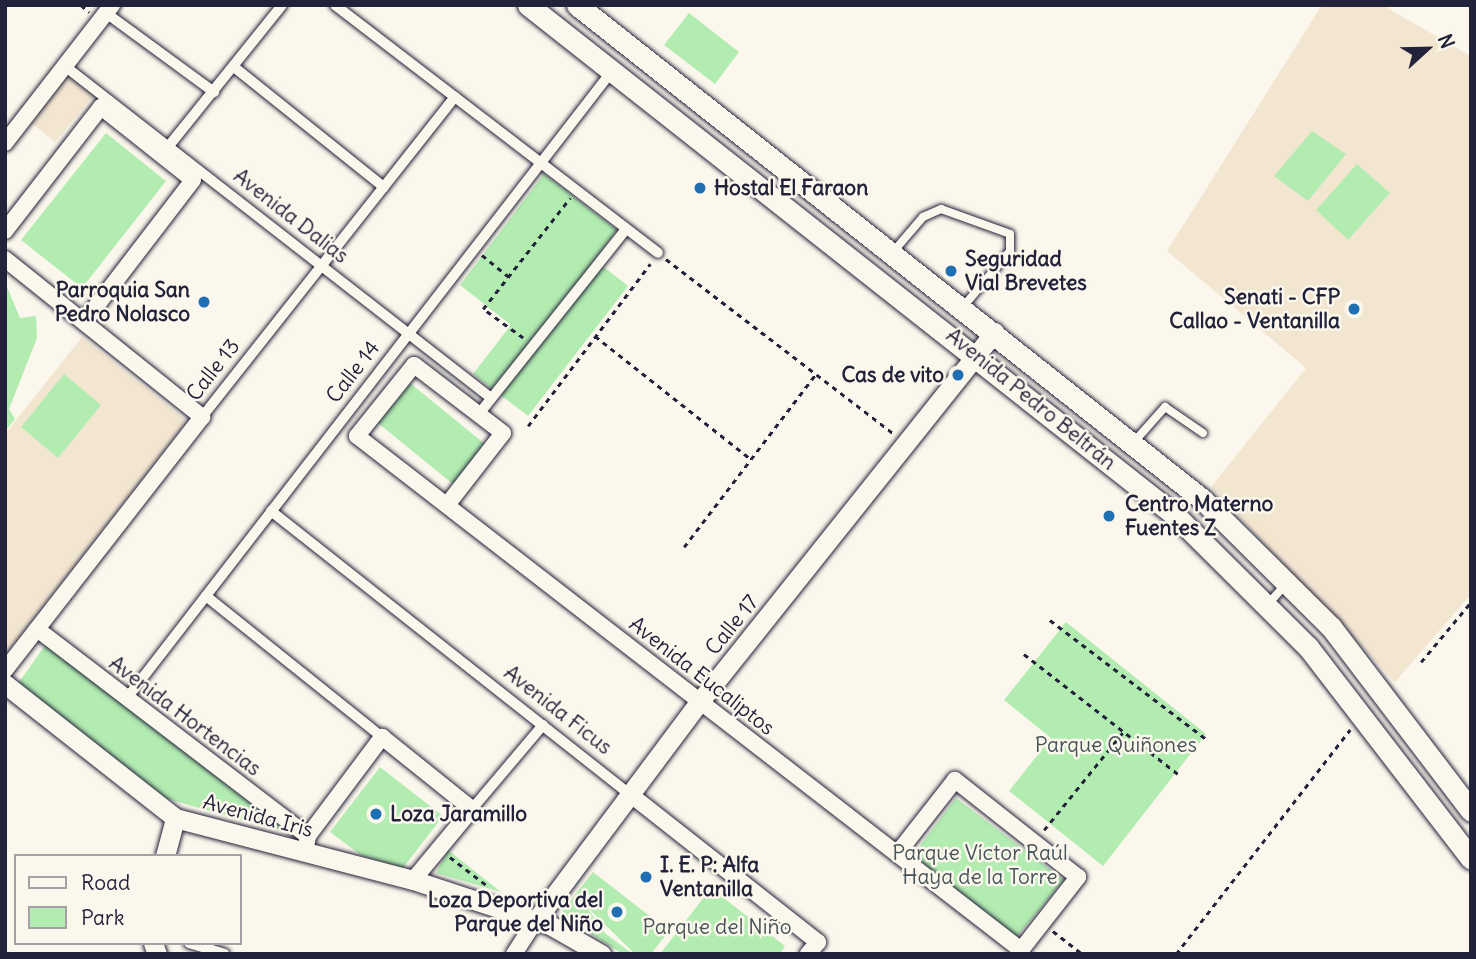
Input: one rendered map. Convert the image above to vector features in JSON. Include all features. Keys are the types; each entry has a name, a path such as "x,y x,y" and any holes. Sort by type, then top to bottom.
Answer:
{"main road":[{"name":"Avenida Pedro Beltrán","path":"528,5 977,355 1176,516 1268,604 1363,715 1471,859"},
{"name":"Avenida Pedro Beltrán","path":"577,5 1133,442 1289,581 1471,811"}],"street":[{"path":"168,147 282,5"},
{"path":"335,5 658,253"},
{"path":"5,143 109,9 214,92"},
{"name":"Avenida Dalias","path":"66,67 491,398"},
{"path":"234,67 384,187"},
{"name":"Calle 14","path":"127,698 612,71"},
{"name":"Calle 13","path":"5,670 455,97"},
{"path":"8,221 102,107 193,180 84,322"},
{"path":"447,505 503,433 479,414 626,229"},
{"path":"5,258 202,418"},
{"name":"Calle 17","path":"514,954 536,920 700,701 995,332"},
{"name":"Calle 14","path":"357,436 414,365 479,414"},
{"name":"Avenida Eucaliptos","path":"357,436 1021,950 1042,922"},
{"name":"Avenida Ficus","path":"271,511 631,795 813,948"},
{"path":"206,596 472,809"},
{"name":"Avenida Hortencias","path":"37,629 307,844"},
{"name":"Avenida Iris","path":"5,684 175,818 307,844 536,920 601,954"},
{"path":"412,880 542,725"},
{"path":"307,844 382,737"},
{"path":"897,854 955,780 1078,877 1042,922"},
{"path":"166,854 175,818"},
{"path":"195,945 224,954"}],"lane":[{"path":"893,252 923,217 941,209 1010,234 1010,251 963,307"},
{"path":"1133,442 1165,407 1203,433"},
{"path":"1268,604 1289,581"}],"path":[{"path":"533,345 484,309 576,190"},
{"path":"474,249 509,276"},
{"path":"528,426 658,253 906,443"},
{"path":"595,335 752,460"},
{"path":"684,547 816,374"},
{"path":"1421,662 1471,603"},
{"path":"1050,620 1206,739"},
{"path":"1024,654 1178,774"},
{"path":"1176,954 1363,715"},
{"path":"1044,830 1124,732"},
{"path":"439,848 499,894"},
{"path":"1042,922 1082,954"}],"shaded area":[{"name":"Senati - CFP Callao - Ventanilla","path":"1322,5 1382,5 1471,56 1471,594 1395,682 1211,487 1306,368 1167,251"},
{"path":"66,67 97,91 55,142 25,118"},
{"path":"82,337 187,421 6,654 5,434"}],"green space":[{"path":"689,13 739,52 715,84 664,45"},
{"path":"1312,131 1346,154 1308,201 1274,176"},
{"path":"106,133 166,181 82,288 21,240"},
{"path":"1357,164 1390,193 1348,240 1316,210"},
{"path":"544,174 617,230 595,260 628,286 528,416 473,374 511,325 460,285"},
{"path":"5,282 20,318 36,316 37,338 9,409 15,419 5,431"},
{"path":"64,374 101,405 58,458 21,427"},
{"path":"410,383 486,445 454,485 378,423"},
{"name":"Parque Quiñones","path":"1066,622 1206,734 1103,866 1009,791 1051,738 1004,700"},
{"path":"46,644 287,832 167,799 17,685"},
{"path":"380,767 443,816 403,868 362,856 330,832"},
{"name":"Parque Víctor Raúl Haya de la Torre","path":"956,798 1064,880 1014,940 909,860"},
{"path":"448,850 501,892 436,873"},
{"name":"Loza Deportiva del Parque del Niño","path":"593,872 669,931 651,954 635,954 586,906 606,934 633,954 621,953 560,914"},
{"name":"Parque del Niño","path":"711,888 785,946 780,954 660,954"}],"place":[{"name":"Hostal El Faraon","path":"700,188"},
{"name":"Seguridad Vial Brevetes","path":"951,271"},
{"name":"Parroquia San Pedro Nolasco","path":"204,302"},
{"name":"Senati - CFP Callao - Ventanilla","path":"1354,309"},
{"name":"Cas de vito","path":"958,375"},
{"name":"Centro Materno Fuentes Z","path":"1109,516"},
{"name":"Loza Jaramillo","path":"376,814"},
{"name":"I. E. P: Alfa Ventanilla","path":"646,877"},
{"name":"Loza Deportiva del Parque del Niño","path":"617,912"}]}
